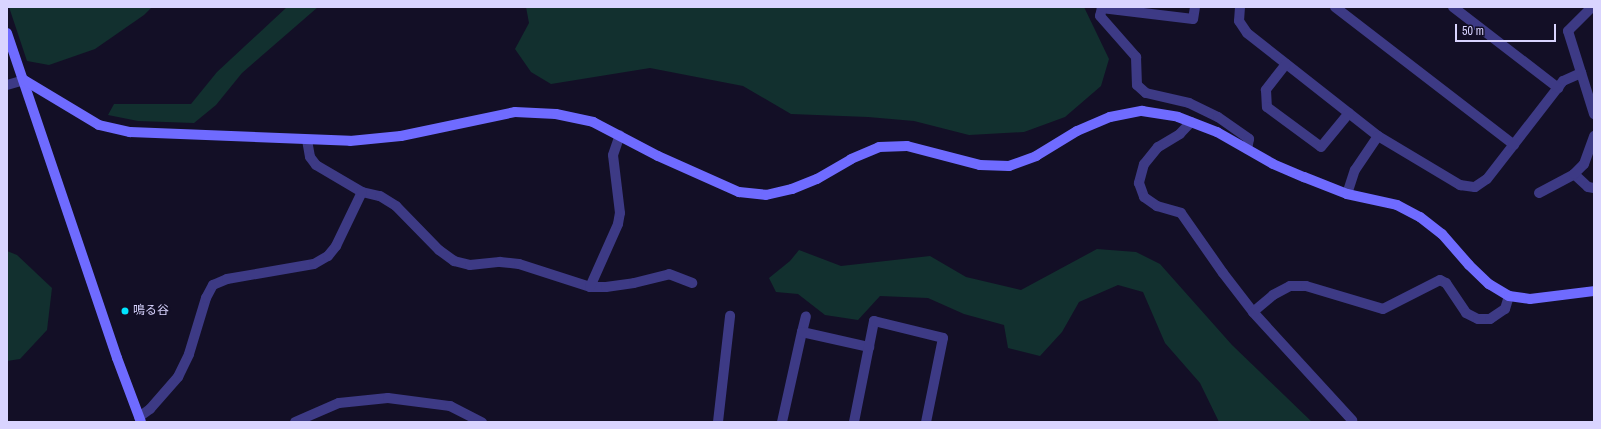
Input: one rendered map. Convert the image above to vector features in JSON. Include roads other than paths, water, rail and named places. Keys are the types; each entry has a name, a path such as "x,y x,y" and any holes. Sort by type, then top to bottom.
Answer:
{"street":[{"path":"1195,7 1193,19 1102,8 1100,16 1136,57 1137,85 1146,92 1189,103 1218,117 1249,139 1247,149"},
{"path":"1240,7 1239,21 1247,33 1378,136 1460,185 1475,187 1488,179 1563,81 1581,73"},
{"path":"1335,7 1514,145"},
{"path":"1453,7 1558,88"},
{"path":"1592,7 1568,31 1594,114"},
{"path":"7,33 117,358 140,420 178,377 189,354 206,298 213,285 227,279 314,264 323,259 336,246 362,192"},
{"path":"1286,64 1266,90 1267,107 1321,147 1349,113"},
{"path":"7,85 24,80 99,125 130,132 249,135 307,140 350,141 401,136 515,112 556,114 593,122 697,175 739,192 766,195 792,189 817,179 851,159 879,147 906,146 980,165 1009,166 1036,156 1076,131 1110,117 1142,111 1178,117 1217,132 1279,166 1347,194 1397,205 1420,217 1442,234 1469,265 1489,284 1510,296 1530,300 1594,291"},
{"path":"1191,122 1180,134 1158,147 1144,164 1139,183 1144,197 1157,206 1181,213 1223,274 1253,312 1352,420"},
{"path":"590,286 618,224 620,213 613,155 620,136"},
{"path":"1347,194 1356,170 1378,136"},
{"path":"1539,193 1574,174 1584,164 1594,136"},
{"path":"307,140 310,156 316,165 362,192 380,196 396,206 439,250 454,262 470,265 500,262 519,264 590,286 606,287 634,283 669,274 692,283"},
{"path":"1574,174 1588,187 1594,188"},
{"path":"1253,312 1273,295 1290,286 1306,286 1383,309 1440,280 1446,283 1466,313 1478,319 1490,319 1504,309 1510,296"},
{"path":"718,422 730,316"},
{"path":"782,422 806,316"},
{"path":"854,422 874,321 943,338 926,422"},
{"path":"802,332 869,347"},
{"path":"295,422 339,403 388,398 450,406 482,422"}],"place":[{"name":"鳴る谷","path":"125,311"}]}
